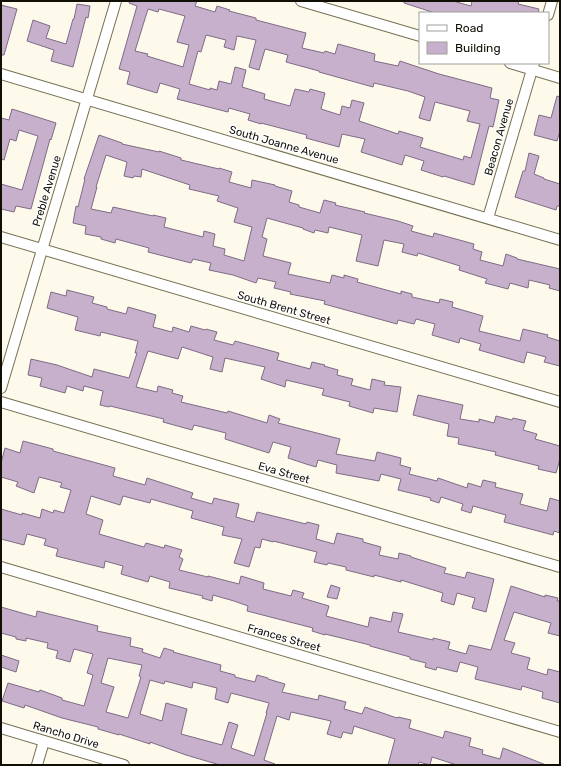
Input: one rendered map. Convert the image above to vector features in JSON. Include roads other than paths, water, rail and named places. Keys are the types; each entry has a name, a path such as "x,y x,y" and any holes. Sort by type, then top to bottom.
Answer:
{"street":[{"name":"Preble Avenue","path":"1,388 116,1"},
{"path":"301,1 419,36"},
{"path":"549,12 552,1"},
{"path":"518,64 533,66 560,78"},
{"name":"Beacon Avenue","path":"488,218 533,66"},
{"name":"South Joanne Avenue","path":"1,74 560,240"},
{"name":"South Brent Street","path":"1,237 560,402"},
{"name":"Eva Street","path":"1,402 560,567"},
{"name":"Frances Street","path":"1,567 560,732"},
{"name":"Rancho Drive","path":"1,728 124,765"},
{"path":"37,765 44,741"}]}
